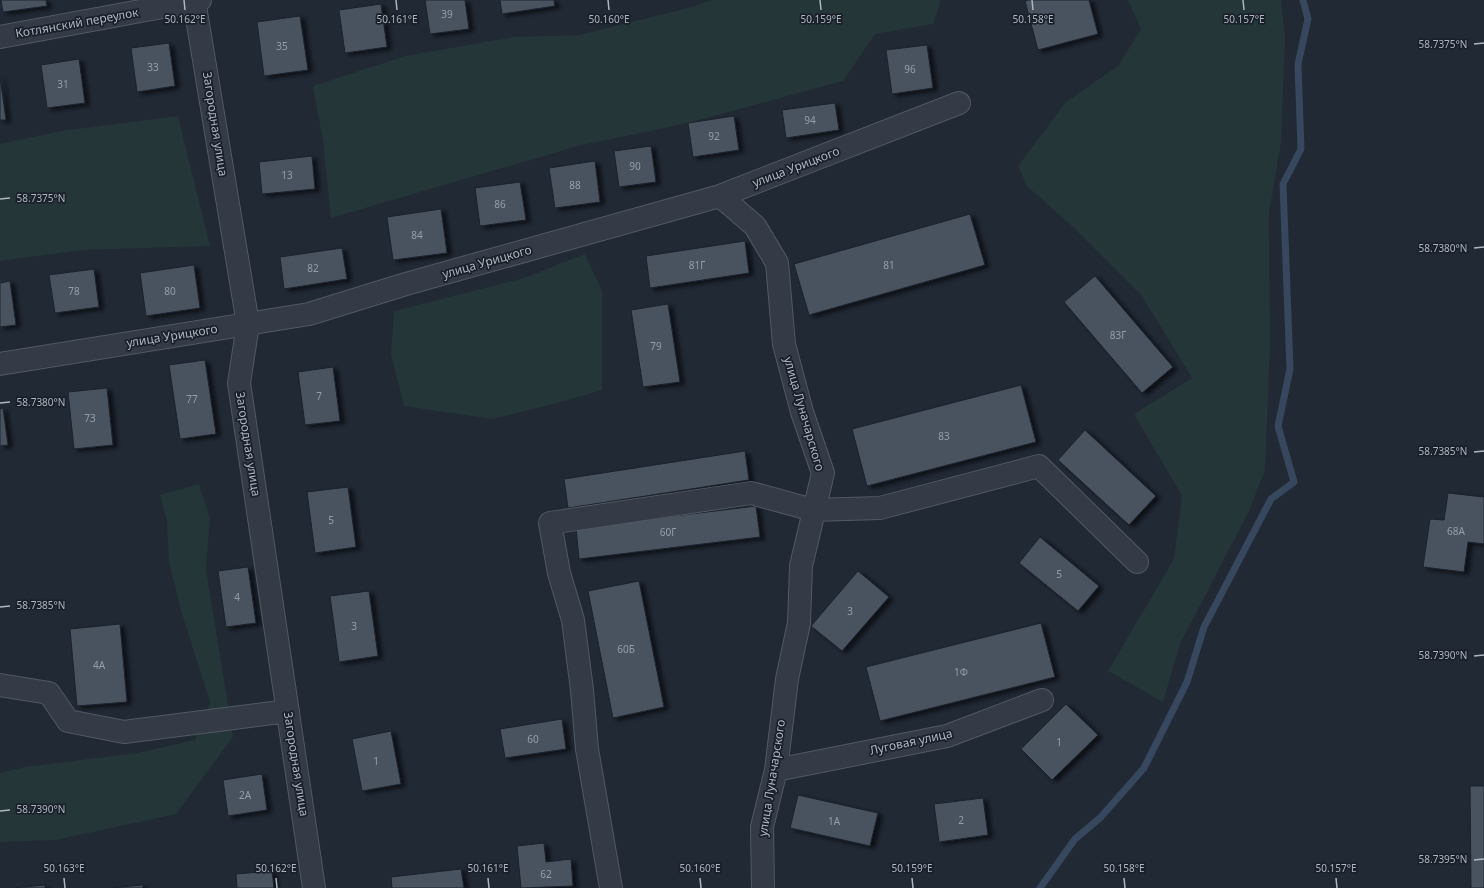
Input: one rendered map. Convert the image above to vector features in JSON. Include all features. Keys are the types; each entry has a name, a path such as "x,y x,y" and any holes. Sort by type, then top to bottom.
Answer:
{"street":[{"name":"Котлянский переулок","path":"0,37 196,0"},
{"name":"Загородная улица","path":"196,0 248,324 239,383 314,888"},
{"name":"улица Урицкого","path":"0,364 309,314 413,282 720,196 959,104"},
{"name":"улица Луначарского","path":"720,196 755,226 777,263 784,344 802,412 823,473 813,510 801,566 799,623 787,679 776,770 762,827 763,888"},
{"path":"611,888 586,750 582,690 573,620 559,574 550,523 751,493 813,510 880,508 1039,466 1137,562"},
{"path":"0,685 49,693 68,721 124,732 288,711"},
{"name":"Луговая улица","path":"776,770 947,736 1042,700"}],"shaded area":[{"path":"712,0 941,0 933,24 875,34 843,81 688,123 578,146 331,218 323,141 313,86 405,56 514,37 579,35 688,8"},
{"path":"1128,0 1281,0 1285,38 1281,143 1269,213 1270,349 1265,470 1249,511 1180,644 1163,702 1108,671 1174,559 1182,496 1134,414 1192,378 1142,296 1074,228 1027,186 1018,166 1066,102 1118,66 1141,29"},
{"path":"178,116 210,246 82,250 0,261 0,144 61,131"},
{"path":"585,254 602,291 602,390 554,404 492,419 404,406 391,355 394,311 524,278"},
{"path":"199,484 210,518 206,569 233,737 176,814 56,840 0,842 0,773 24,767 137,753 195,740 210,702 181,611 169,562 167,521 160,495"}],"building":[{"path":"1,0 46,0 47,6 3,12"},
{"path":"425,0 465,0 469,29 430,34"},
{"path":"500,0 554,0 555,6 502,14"},
{"path":"1089,0 1098,34 1038,50 1025,1"},
{"path":"381,4 387,47 345,53 339,10"},
{"path":"300,16 308,70 264,76 257,22"},
{"path":"169,43 175,86 137,92 131,48"},
{"path":"927,45 933,88 892,94 886,50"},
{"path":"79,59 85,103 47,108 41,65"},
{"path":"0,76 6,120 0,120"},
{"path":"835,103 839,130 786,138 782,110"},
{"path":"734,116 739,150 693,157 688,123"},
{"path":"651,146 656,182 619,187 614,151"},
{"path":"312,156 315,189 262,194 259,162"},
{"path":"595,161 600,202 555,208 549,168"},
{"path":"520,182 526,220 480,226 475,188"},
{"path":"441,209 447,253 393,260 387,217"},
{"path":"970,214 985,265 809,315 794,264"},
{"path":"745,241 749,273 650,288 646,256"},
{"path":"342,248 347,279 284,289 280,257"},
{"path":"194,265 200,308 146,316 140,273"},
{"path":"94,269 99,307 55,313 49,275"},
{"path":"1095,276 1173,367 1142,393 1064,302"},
{"path":"10,281 16,325 0,327 0,283"},
{"path":"668,304 680,382 643,387 631,310"},
{"path":"205,360 216,434 180,439 169,365"},
{"path":"333,367 340,421 305,425 298,372"},
{"path":"1021,385 1036,442 867,486 852,429"},
{"path":"107,388 113,445 74,449 68,392"},
{"path":"3,408 8,445 0,446 0,409"},
{"path":"1085,430 1156,496 1129,525 1058,460"},
{"path":"745,451 749,480 568,508 564,479"},
{"path":"348,487 356,547 315,553 307,492"},
{"path":"1448,493 1484,497 1484,544 1468,542 1464,572 1423,567 1430,519 1444,520"},
{"path":"756,506 760,537 579,559 576,528"},
{"path":"1040,537 1099,586 1078,611 1019,563"},
{"path":"248,567 256,623 226,627 218,571"},
{"path":"858,571 889,597 842,651 811,626"},
{"path":"639,581 664,707 613,718 588,591"},
{"path":"369,591 378,656 339,662 330,596"},
{"path":"1041,623 1055,677 880,721 866,667"},
{"path":"120,624 127,702 77,706 70,629"},
{"path":"1066,704 1098,735 1052,780 1021,749"},
{"path":"562,719 566,749 505,758 500,729"},
{"path":"391,731 401,784 362,791 352,739"},
{"path":"262,774 267,810 228,816 223,780"},
{"path":"1470,786 1484,786 1484,888 1471,888"},
{"path":"798,795 878,813 870,846 790,828"},
{"path":"983,798 988,835 939,842 934,804"},
{"path":"544,843 546,862 571,859 573,886 521,888 517,846"},
{"path":"461,869 464,888 392,888 391,877"},
{"path":"272,871 274,888 237,888 236,874"},
{"path":"45,885 45,888 13,888"},
{"path":"143,885 143,888 110,888"}],"waterway":[{"path":"1040,888 1075,839 1100,818 1144,768 1187,682 1204,627 1271,499 1294,482 1278,426 1290,369 1283,184 1301,149 1298,64 1308,19 1303,0"}]}
